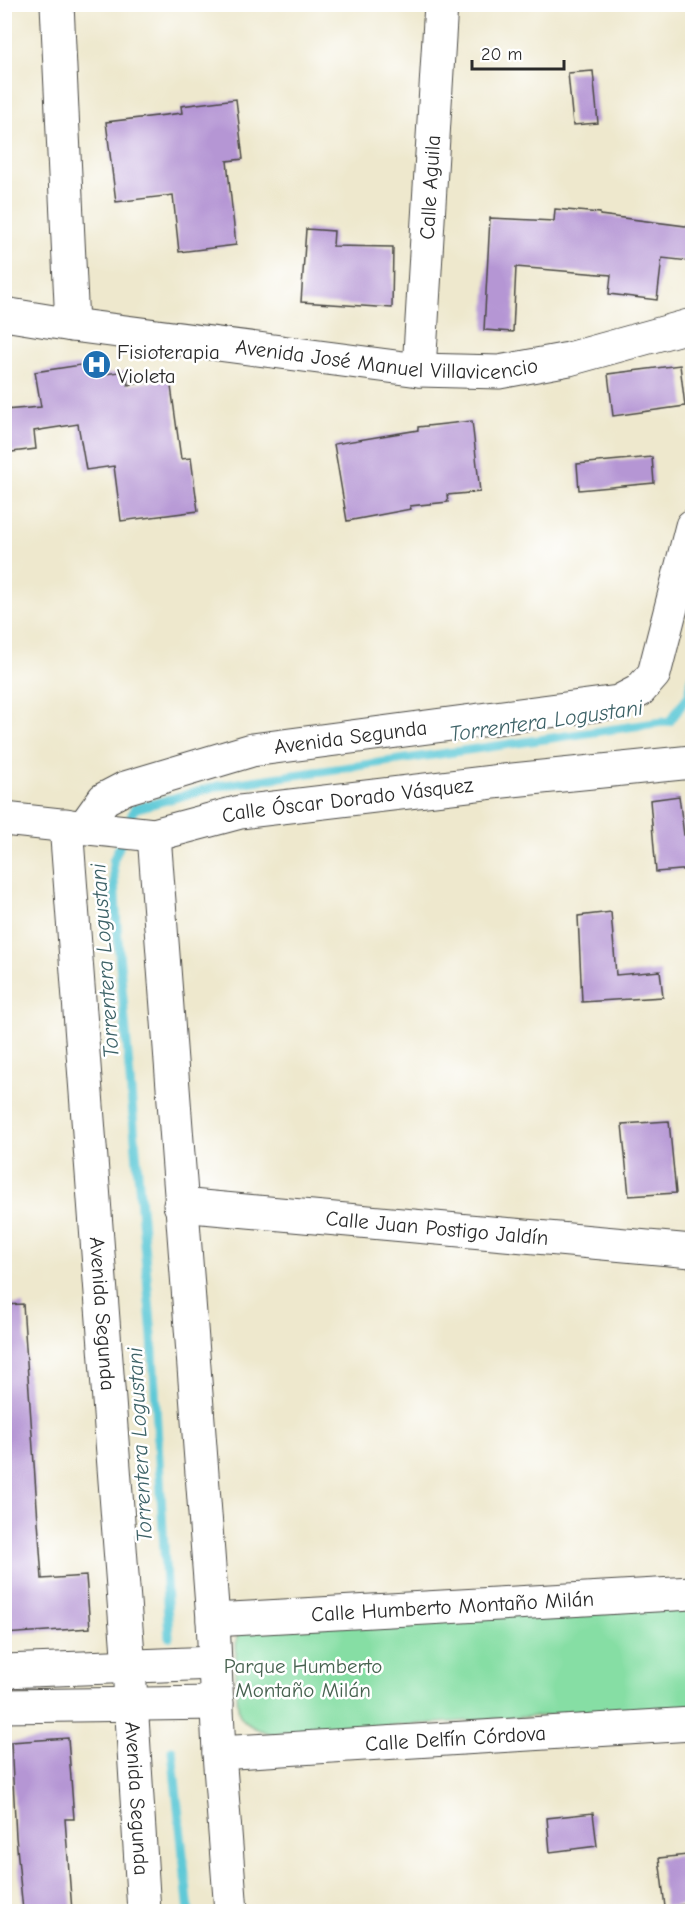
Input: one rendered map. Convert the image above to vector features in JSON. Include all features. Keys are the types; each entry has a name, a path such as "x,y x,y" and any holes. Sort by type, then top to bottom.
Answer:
{"street":[{"path":"57,4 72,325"},
{"name":"Calle Aguila","path":"419,370 441,4"},
{"name":"Avenida José Manuel Villavicencio","path":"4,314 72,325 419,370 499,372 569,359 693,325"},
{"name":"Avenida Segunda","path":"144,1911 130,1705 109,830 104,799 124,788 252,750 618,702 639,691 654,674 693,526"},
{"name":"Calle Óscar Dorado Vásquez","path":"4,819 109,830 493,782 693,762"},
{"path":"109,830 180,1205 213,1620 219,1753 231,1911"},
{"name":"Calle Juan Postigo Jaldín","path":"180,1205 693,1251"},
{"name":"Calle Humberto Montaño Milán","path":"213,1620 693,1593"},
{"path":"4,1671 215,1663"},
{"path":"4,1706 217,1703"},
{"name":"Calle Delfín Córdova","path":"219,1753 693,1724"}],"green space":[{"name":"Parque Humberto Montaño Milán","path":"692,1601 692,1706 271,1734 254,1728 240,1715 236,1677 237,1636 249,1628"}],"building":[{"path":"593,71 598,123 573,125 568,73"},
{"path":"236,99 243,159 227,161 236,245 179,252 173,195 116,202 106,122 182,113 181,106"},
{"path":"555,209 600,213 600,215 693,227 689,261 662,258 657,300 609,294 611,275 516,267 513,332 484,330 490,218 554,221"},
{"path":"306,229 334,231 333,246 393,247 392,308 301,302"},
{"path":"87,364 89,376 127,371 128,385 170,379 181,459 191,458 198,511 121,521 114,466 86,470 78,424 34,431 36,449 4,453 4,410 41,407 35,372"},
{"path":"680,365 685,406 613,416 608,374"},
{"path":"472,421 480,492 447,495 448,502 410,506 411,509 347,521 334,444 418,430 418,427"},
{"path":"652,457 654,483 579,490 577,464"},
{"path":"679,796 684,835 693,835 693,869 656,872 650,800"},
{"path":"611,912 616,975 660,971 663,997 582,1002 578,916"},
{"path":"669,1121 676,1193 629,1196 622,1124"},
{"path":"23,1304 42,1579 86,1576 90,1628 4,1634 4,1305"},
{"path":"68,1738 74,1819 65,1819 72,1911 23,1911 11,1742"},
{"path":"593,1813 597,1846 550,1852 547,1818"},
{"path":"687,1855 691,1904 665,1907 659,1858"}],"waterway":[{"name":"Torrentera Logustani","path":"128,825 134,809 218,786 670,721 689,695 692,676"},
{"name":"Torrentera Logustani","path":"123,838 113,861 152,1336 169,1637"},
{"name":"Torrentera Logustani","path":"172,1750 189,1912"}],"place":[{"name":"Fisioterapia Violeta","path":"96,364"}]}
